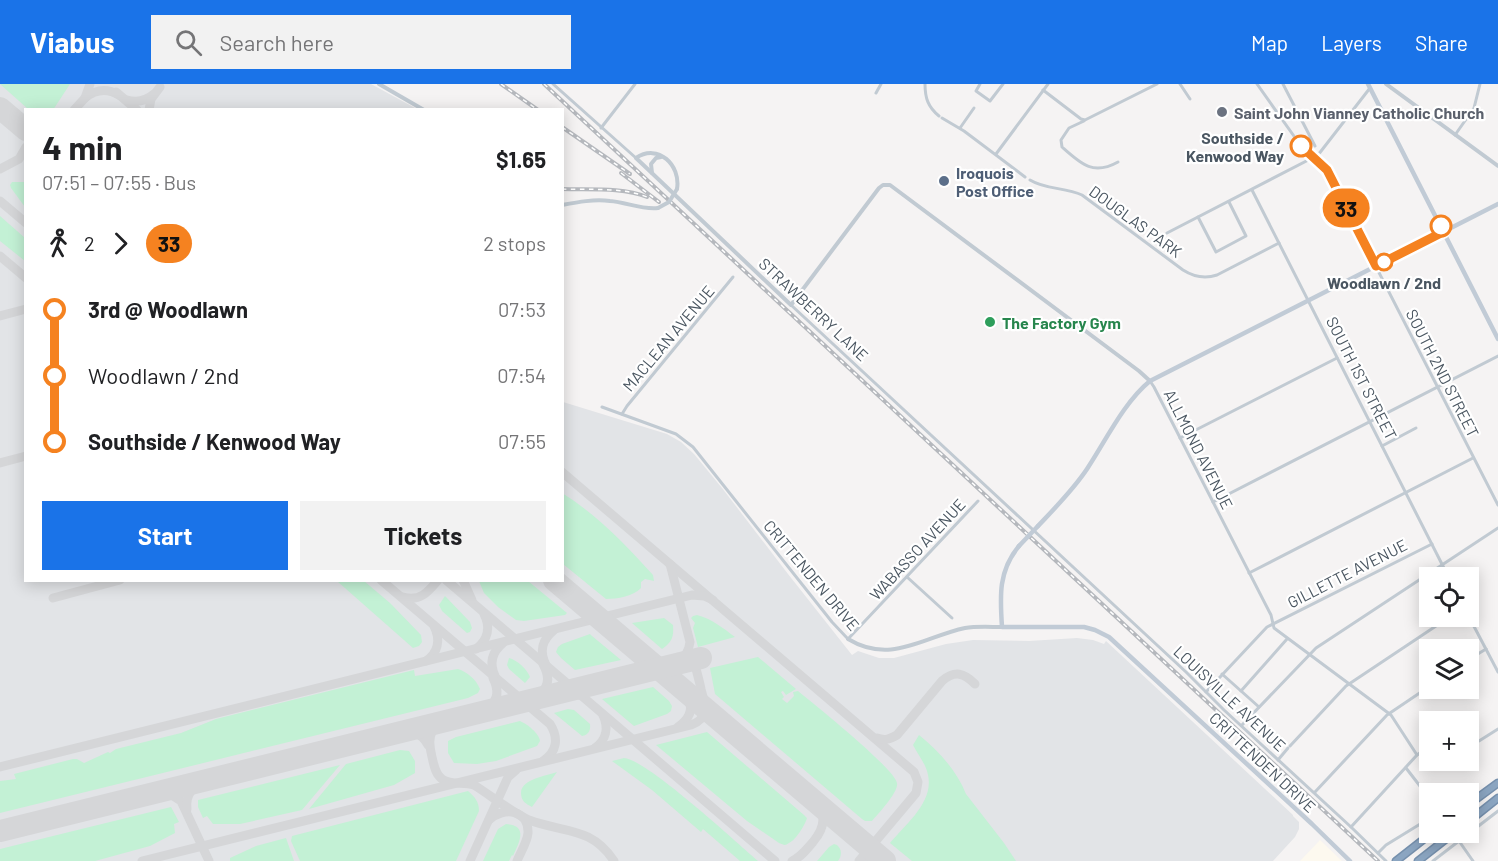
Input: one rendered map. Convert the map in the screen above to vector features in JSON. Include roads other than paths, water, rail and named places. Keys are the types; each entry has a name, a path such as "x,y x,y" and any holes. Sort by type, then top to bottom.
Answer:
{"highway":[{"path":"1479,797 1498,781"},
{"path":"1479,813 1498,798"},
{"path":"1398,859 1419,843"},
{"path":"1418,861 1440,843"}],"main road":[{"path":"1370,86 1498,339"},
{"path":"1002,627 1002,578 1008,561 1082,476 1116,423 1149,381 1498,204"},
{"name":"CRITTENDEN DRIVE","path":"1002,627 1084,627 1109,637 1350,861"}],"street":[{"path":"379,84 421,108"},
{"name":"STRAWBERRY LANE","path":"553,84 1057,553"},
{"path":"601,128 635,84"},
{"path":"876,93 881,84"},
{"path":"925,84 927,101 933,110 1025,177"},
{"path":"980,84 976,91 990,101 1003,84"},
{"path":"996,154 1048,84"},
{"path":"1118,162 1107,168 1093,168 1062,147 1060,140 1068,129 1083,119 1157,84"},
{"path":"1180,84 1190,99"},
{"name":"SOUTH 2ND STREET","path":"1257,84 1301,146 1328,173 1498,505"},
{"path":"1283,84 1315,146"},
{"path":"1386,84 1498,166"},
{"path":"1455,135 1474,108 1479,84"},
{"path":"1167,233 1314,158 1324,149 1370,86"},
{"path":"1043,90 1083,119"},
{"path":"960,128 974,108"},
{"path":"564,205 601,200 657,208 669,202 677,189 678,182 676,172 669,161 649,154 636,159"},
{"path":"652,174 651,164 656,158 663,157"},
{"name":"DOUGLAS PARK","path":"1030,180 1045,187 1082,195 1188,273 1197,276 1208,277 1226,271 1279,243"},
{"name":"ALLMOND AVENUE","path":"791,305 880,188 888,184 894,186 1132,365 1149,381 1213,502 1276,630 1389,713 1417,755"},
{"name":"SOUTH 1ST STREET","path":"1252,190 1444,567"},
{"path":"1198,217 1216,252 1246,236 1229,202"},
{"name":"MACLEAN AVENUE","path":"622,414 734,277"},
{"path":"1213,502 1498,356"},
{"path":"1180,438 1337,358"},
{"name":"CRITTENDEN DRIVE","path":"602,407 676,434 693,447 848,639 865,648 888,651 963,628 1002,627"},
{"path":"1382,446 1416,428"},
{"path":"1249,573 1473,458"},
{"name":"WABASSO AVENUE","path":"848,639 978,501"},
{"path":"1241,726 1316,648 1498,528"},
{"name":"GILLETTE AVENUE","path":"1206,692 1262,631 1272,624 1432,544"},
{"name":"LOUISVILLE AVENUE","path":"1057,553 1386,861"},
{"path":"907,577 952,618"},
{"path":"1278,760 1350,684 1435,627"},
{"path":"1474,627 1498,672"},
{"path":"1241,691 1287,639"},
{"path":"1479,653 1486,649"},
{"path":"1222,674 1259,707"},
{"path":"1315,793 1389,713 1419,693"},
{"path":"1479,741 1498,729"},
{"path":"1351,827 1417,755"},
{"path":"1406,768 1419,785"},
{"path":"1479,826 1498,812"},
{"path":"1378,853 1386,845 1419,825"},
{"path":"1433,861 1457,843"},
{"path":"1461,843 1473,861"}],"railway":[{"path":"501,84 535,108"},
{"path":"544,84 1378,861"},
{"path":"564,128 630,174"},
{"path":"621,173 659,202"},
{"path":"564,189 616,190 647,197"}],"place":[{"name":"Saint John Vianney Catholic Church","path":"1222,112"},
{"name":"Southside / Kenwood Way","path":"1301,146"},
{"name":"Iroquois Post Office","path":"944,181"},
{"name":"Woodlawn / 2nd","path":"1384,262"},
{"name":"The Factory Gym","path":"990,322"}]}
